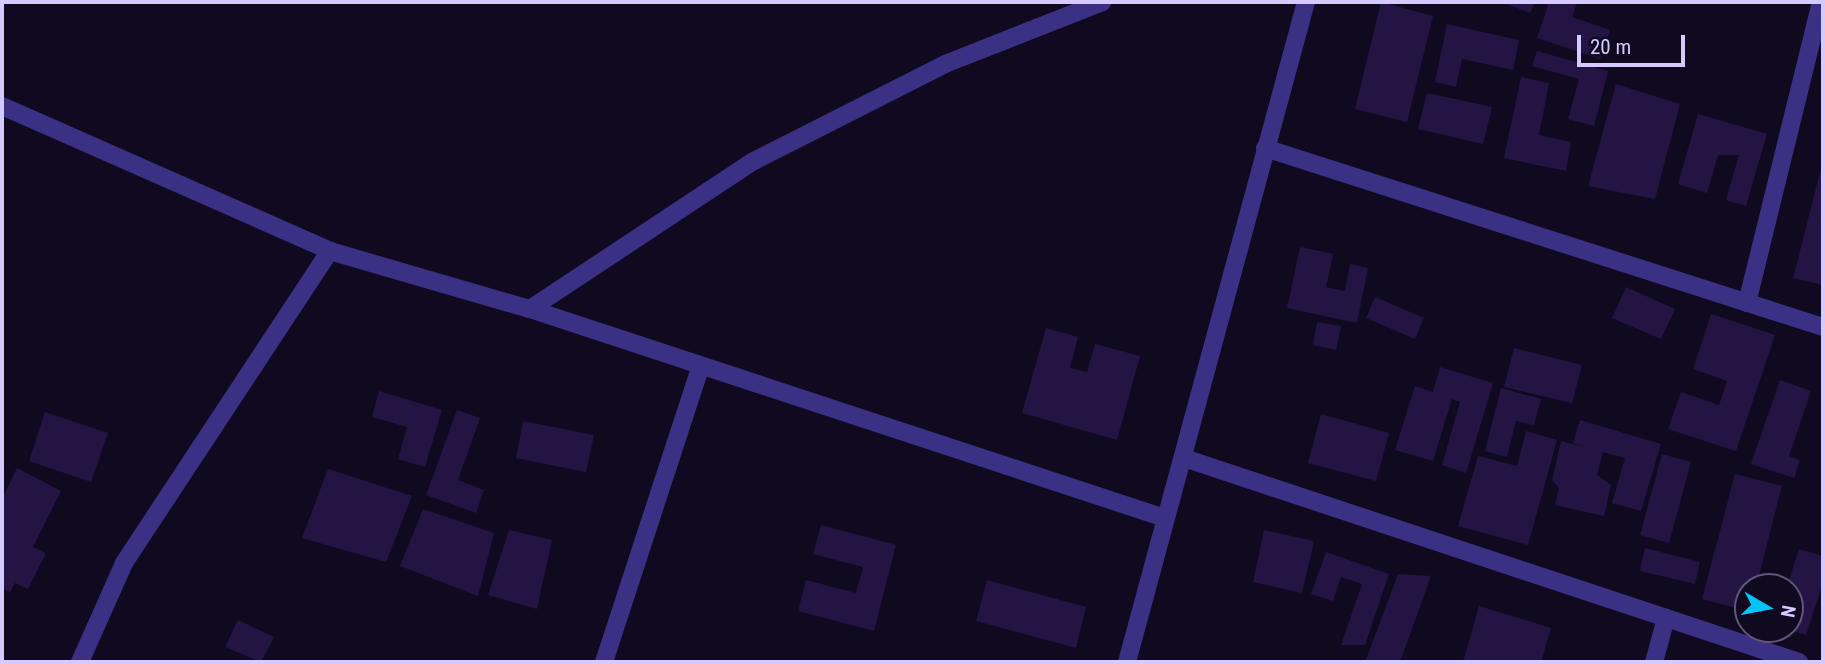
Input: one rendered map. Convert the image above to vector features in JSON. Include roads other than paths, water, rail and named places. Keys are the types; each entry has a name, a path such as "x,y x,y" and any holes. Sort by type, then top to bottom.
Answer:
{"street":[{"path":"530,309 754,162 945,64 1102,2"},
{"path":"1127,662 1306,2"},
{"path":"1747,303 1821,2"},
{"path":"2,106 330,251 530,309 1165,518"},
{"path":"1265,148 1823,327"},
{"path":"80,662 124,564 330,251"},
{"path":"604,662 701,365"},
{"path":"1184,458 1799,662"},
{"path":"1654,662 1665,618"}]}
